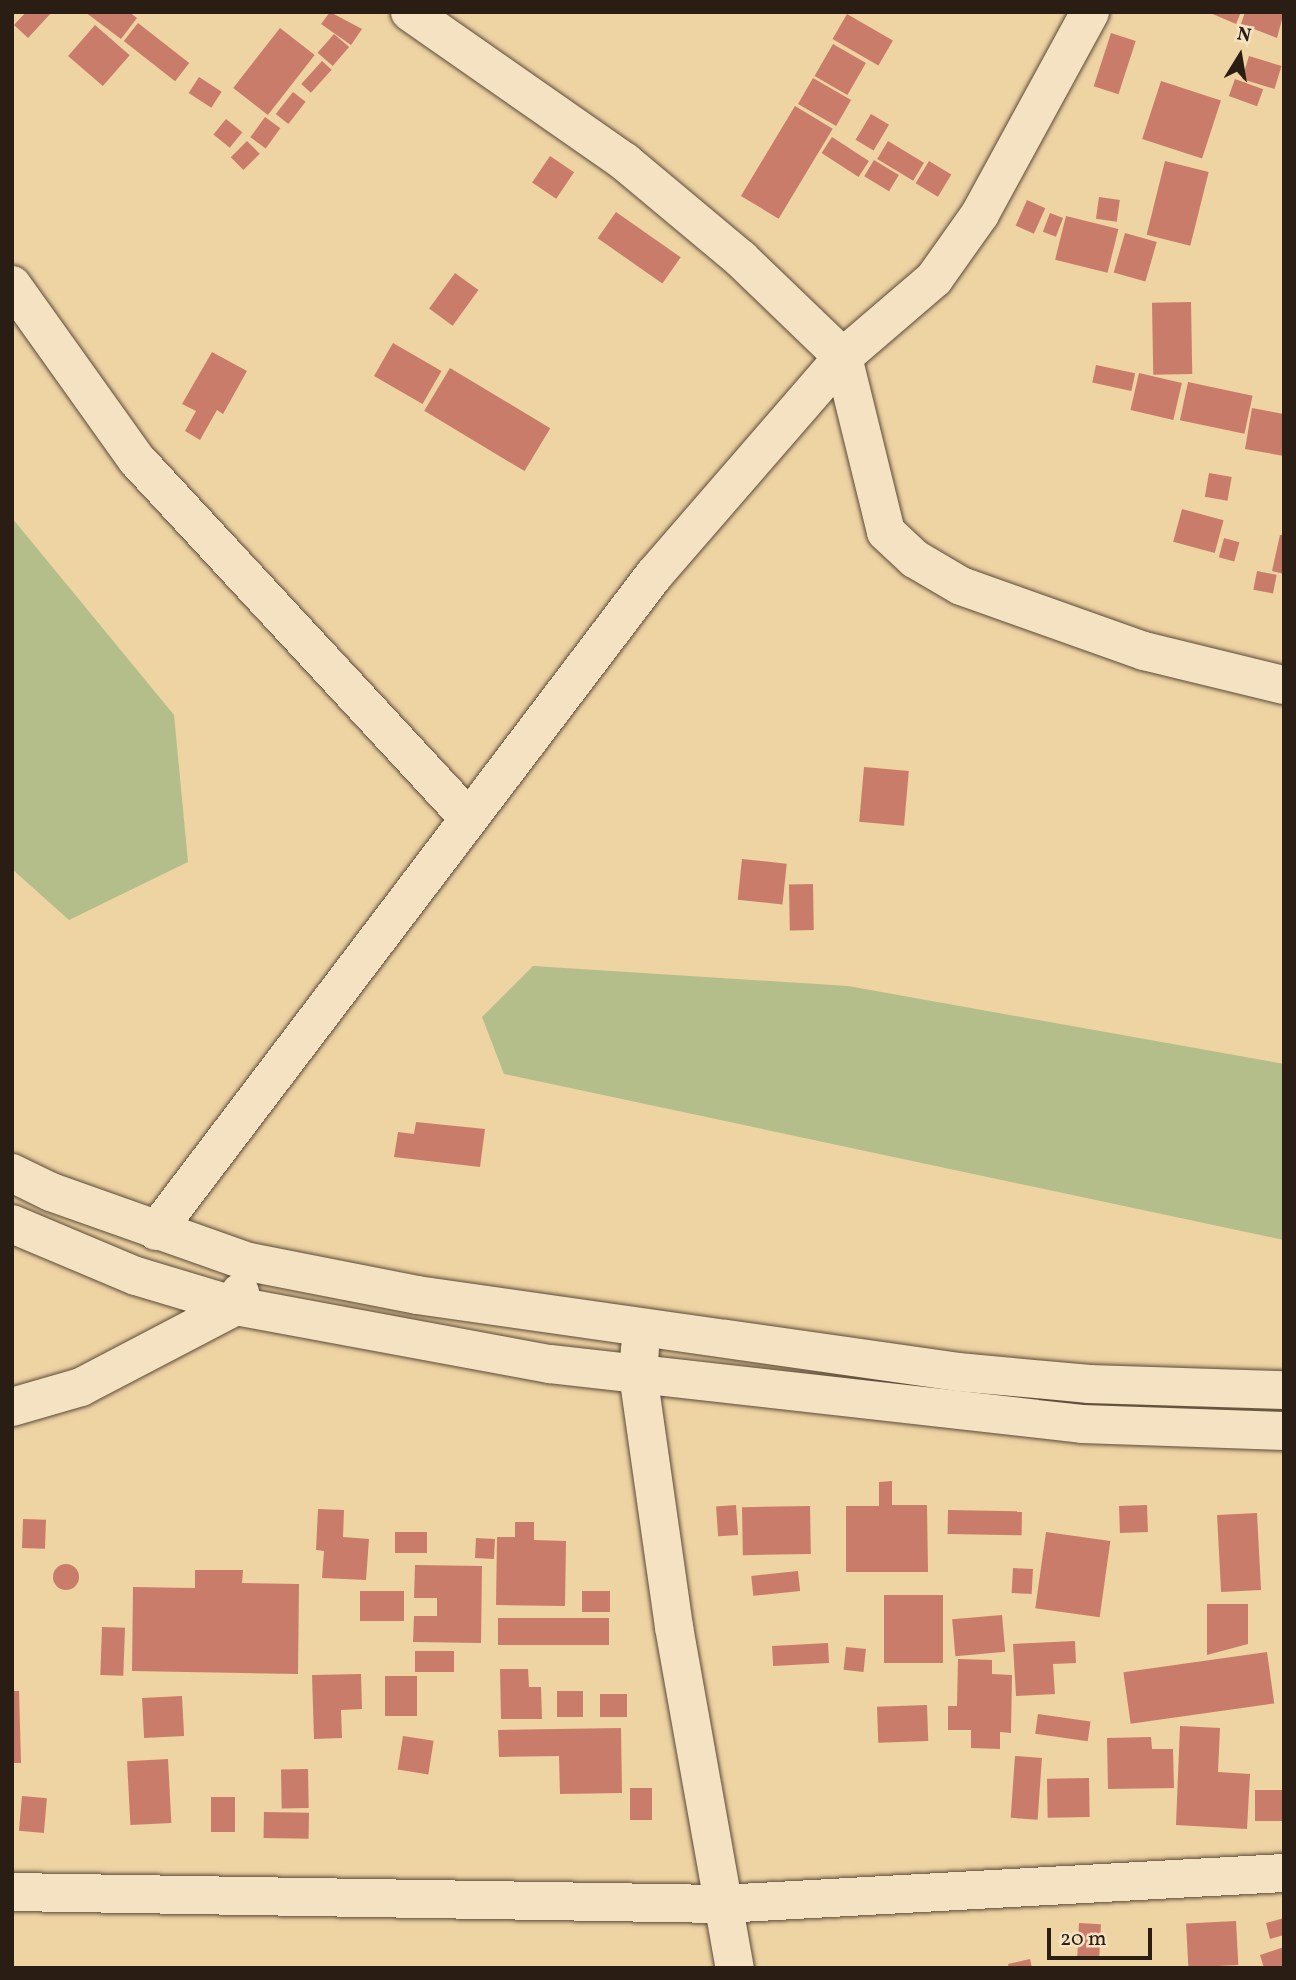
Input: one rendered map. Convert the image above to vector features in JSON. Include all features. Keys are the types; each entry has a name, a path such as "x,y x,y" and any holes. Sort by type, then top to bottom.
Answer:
{"street":[{"path":"410,12 625,162 741,259 843,358 886,532 915,559 961,586 1143,651 1284,685"},
{"path":"156,1231 654,575 843,358 934,279 979,215 1090,12"},
{"path":"12,285 137,460 468,818"},
{"path":"12,1173 156,1231 249,1262 417,1295 642,1329 1024,1378 1284,1390"},
{"path":"12,1224 136,1276 236,1306 537,1362 1082,1424 1284,1431"},
{"path":"12,1407 81,1387 236,1306 249,1262"},
{"path":"642,1329 638,1374 722,1904 735,1968"},
{"path":"12,1892 722,1904 1284,1873"}],"green space":[{"path":"12,518 174,715 188,862 69,920 12,869"},
{"path":"533,966 848,986 1284,1064 1284,1240 504,1074 482,1017"}],"building":[{"path":"26,12 52,12 28,38 14,25"},
{"path":"85,12 129,12 137,18 121,39"},
{"path":"330,12 362,29 351,45 321,24"},
{"path":"1208,12 1241,12 1236,24"},
{"path":"1245,12 1284,12 1277,38 1241,24"},
{"path":"847,14 893,40 878,66 832,39"},
{"path":"138,23 189,63 175,81 124,41"},
{"path":"95,25 130,55 103,86 68,56"},
{"path":"280,28 315,55 268,115 233,88"},
{"path":"1111,33 1136,41 1118,94 1094,86"},
{"path":"334,34 349,47 333,66 318,53"},
{"path":"833,44 866,63 847,95 814,76"},
{"path":"1249,56 1282,66 1274,89 1242,79"},
{"path":"322,61 332,70 311,93 301,84"},
{"path":"199,77 222,92 211,108 189,93"},
{"path":"813,78 851,100 836,126 798,104"},
{"path":"1235,79 1263,89 1257,106 1229,96"},
{"path":"1161,81 1221,100 1202,158 1142,139"},
{"path":"293,92 306,102 288,124 276,114"},
{"path":"795,106 833,129 779,219 741,196"},
{"path":"871,114 889,125 874,151 856,140"},
{"path":"265,117 280,128 266,148 250,137"},
{"path":"226,119 242,132 230,148 213,135"},
{"path":"832,137 869,161 859,177 822,153"},
{"path":"247,141 260,154 243,170 231,157"},
{"path":"888,141 924,163 913,181 877,159"},
{"path":"550,156 574,172 556,199 532,183"},
{"path":"874,160 899,175 889,191 864,176"},
{"path":"929,161 951,174 938,197 916,183"},
{"path":"1165,161 1209,172 1190,246 1147,235"},
{"path":"1099,197 1120,200 1117,222 1096,219"},
{"path":"1027,200 1045,208 1034,234 1016,226"},
{"path":"616,212 681,257 662,284 598,238"},
{"path":"1050,213 1063,218 1056,237 1043,232"},
{"path":"1066,216 1118,229 1108,273 1055,260"},
{"path":"1125,233 1157,242 1145,282 1114,272"},
{"path":"455,273 478,290 453,326 429,309"},
{"path":"1191,302 1192,374 1153,375 1152,303"},
{"path":"393,343 441,371 422,404 374,376"},
{"path":"212,352 247,371 223,414 217,410 200,440 185,431 196,411 182,404"},
{"path":"1096,365 1135,373 1131,391 1092,383"},
{"path":"450,368 550,428 525,471 424,411"},
{"path":"1139,373 1182,383 1173,420 1130,410"},
{"path":"1188,382 1253,396 1244,434 1180,420"},
{"path":"1252,408 1284,414 1284,456 1245,449"},
{"path":"1209,473 1232,477 1227,501 1205,497"},
{"path":"1182,509 1224,520 1215,553 1173,542"},
{"path":"1280,535 1284,535 1284,574 1272,571"},
{"path":"1224,538 1239,542 1234,561 1219,557"},
{"path":"1257,571 1277,575 1273,593 1253,590"},
{"path":"864,767 909,771 904,826 859,822"},
{"path":"742,859 787,864 782,904 738,900"},
{"path":"789,884 813,884 814,930 790,930"},
{"path":"416,1122 485,1129 480,1167 394,1157 398,1132 414,1134"},
{"path":"892,1481 892,1505 927,1505 928,1572 846,1572 846,1506 879,1506 879,1482"},
{"path":"736,1505 738,1535 718,1536 716,1506"},
{"path":"1147,1505 1148,1532 1120,1533 1119,1506"},
{"path":"810,1506 811,1554 743,1555 742,1507"},
{"path":"318,1509 344,1510 343,1537 369,1539 366,1580 322,1578 324,1551 316,1550"},
{"path":"948,1510 1022,1511 1022,1535 948,1534"},
{"path":"1257,1513 1261,1590 1221,1592 1217,1515"},
{"path":"23,1519 46,1520 45,1549 22,1548"},
{"path":"515,1522 534,1522 534,1540 566,1541 565,1606 496,1605 497,1537 515,1537"},
{"path":"395,1532 427,1532 427,1553 395,1553"},
{"path":"1046,1532 1110,1541 1100,1617 1035,1608"},
{"path":"476,1538 495,1539 494,1559 475,1558"},
{"path":"66,1564 75,1568 79,1577 75,1586 66,1590 57,1586 53,1577 57,1568"},
{"path":"415,1565 482,1566 481,1643 413,1642 414,1616 437,1616 437,1598 414,1598"},
{"path":"1013,1568 1033,1569 1032,1594 1012,1593"},
{"path":"195,1570 243,1570 242,1583 299,1584 298,1674 132,1671 133,1587 195,1588"},
{"path":"798,1571 800,1591 753,1596 751,1576"},
{"path":"360,1591 404,1591 404,1621 360,1621"},
{"path":"582,1591 610,1591 610,1612 582,1612"},
{"path":"884,1595 943,1595 943,1663 884,1663"},
{"path":"1207,1604 1248,1604 1248,1644 1207,1655"},
{"path":"1002,1615 1005,1652 955,1656 952,1619"},
{"path":"498,1618 609,1618 609,1645 498,1645"},
{"path":"102,1627 125,1628 123,1676 100,1675"},
{"path":"1075,1641 1076,1663 1053,1664 1055,1694 1016,1696 1013,1644"},
{"path":"828,1643 829,1663 773,1666 772,1646"},
{"path":"846,1647 866,1649 863,1672 844,1670"},
{"path":"415,1651 454,1651 454,1672 415,1672"},
{"path":"1267,1652 1274,1703 1131,1724 1123,1672"},
{"path":"958,1659 992,1660 992,1674 1012,1675 1011,1733 1000,1732 1000,1749 971,1748 971,1730 948,1730 948,1706 957,1706"},
{"path":"500,1669 528,1669 529,1687 541,1687 542,1719 501,1719"},
{"path":"361,1674 362,1709 341,1710 342,1738 314,1739 312,1675"},
{"path":"385,1676 417,1676 417,1716 385,1716"},
{"path":"12,1691 19,1691 21,1763 12,1763"},
{"path":"557,1691 583,1691 583,1717 557,1717"},
{"path":"600,1694 627,1694 627,1717 600,1717"},
{"path":"182,1696 184,1736 144,1738 142,1698"},
{"path":"927,1705 928,1741 878,1743 877,1707"},
{"path":"1038,1714 1090,1721 1088,1741 1035,1734"},
{"path":"1180,1726 1220,1728 1218,1772 1250,1774 1247,1829 1176,1825"},
{"path":"621,1728 622,1793 560,1794 559,1756 499,1757 498,1730"},
{"path":"403,1736 434,1741 428,1774 398,1770"},
{"path":"1151,1737 1152,1749 1173,1749 1174,1788 1108,1789 1107,1738"},
{"path":"1015,1756 1042,1758 1038,1820 1011,1818"},
{"path":"168,1759 171,1823 130,1825 127,1761"},
{"path":"281,1769 308,1769 309,1808 282,1808"},
{"path":"1089,1778 1090,1817 1048,1818 1047,1779"},
{"path":"630,1788 652,1788 652,1820 630,1820"},
{"path":"1255,1790 1284,1790 1284,1821 1255,1821"},
{"path":"22,1796 47,1798 44,1833 19,1831"},
{"path":"211,1797 235,1797 235,1832 211,1832"},
{"path":"264,1812 309,1813 309,1839 264,1838"},
{"path":"1284,1918 1284,1935 1270,1939 1266,1923"},
{"path":"1236,1921 1238,1965 1188,1968 1186,1924"},
{"path":"1079,1923 1101,1924 1099,1958 1077,1957"},
{"path":"1284,1947 1284,1968 1264,1968 1260,1955"},
{"path":"1030,1959 1032,1968 1009,1968 1008,1964"}]}
